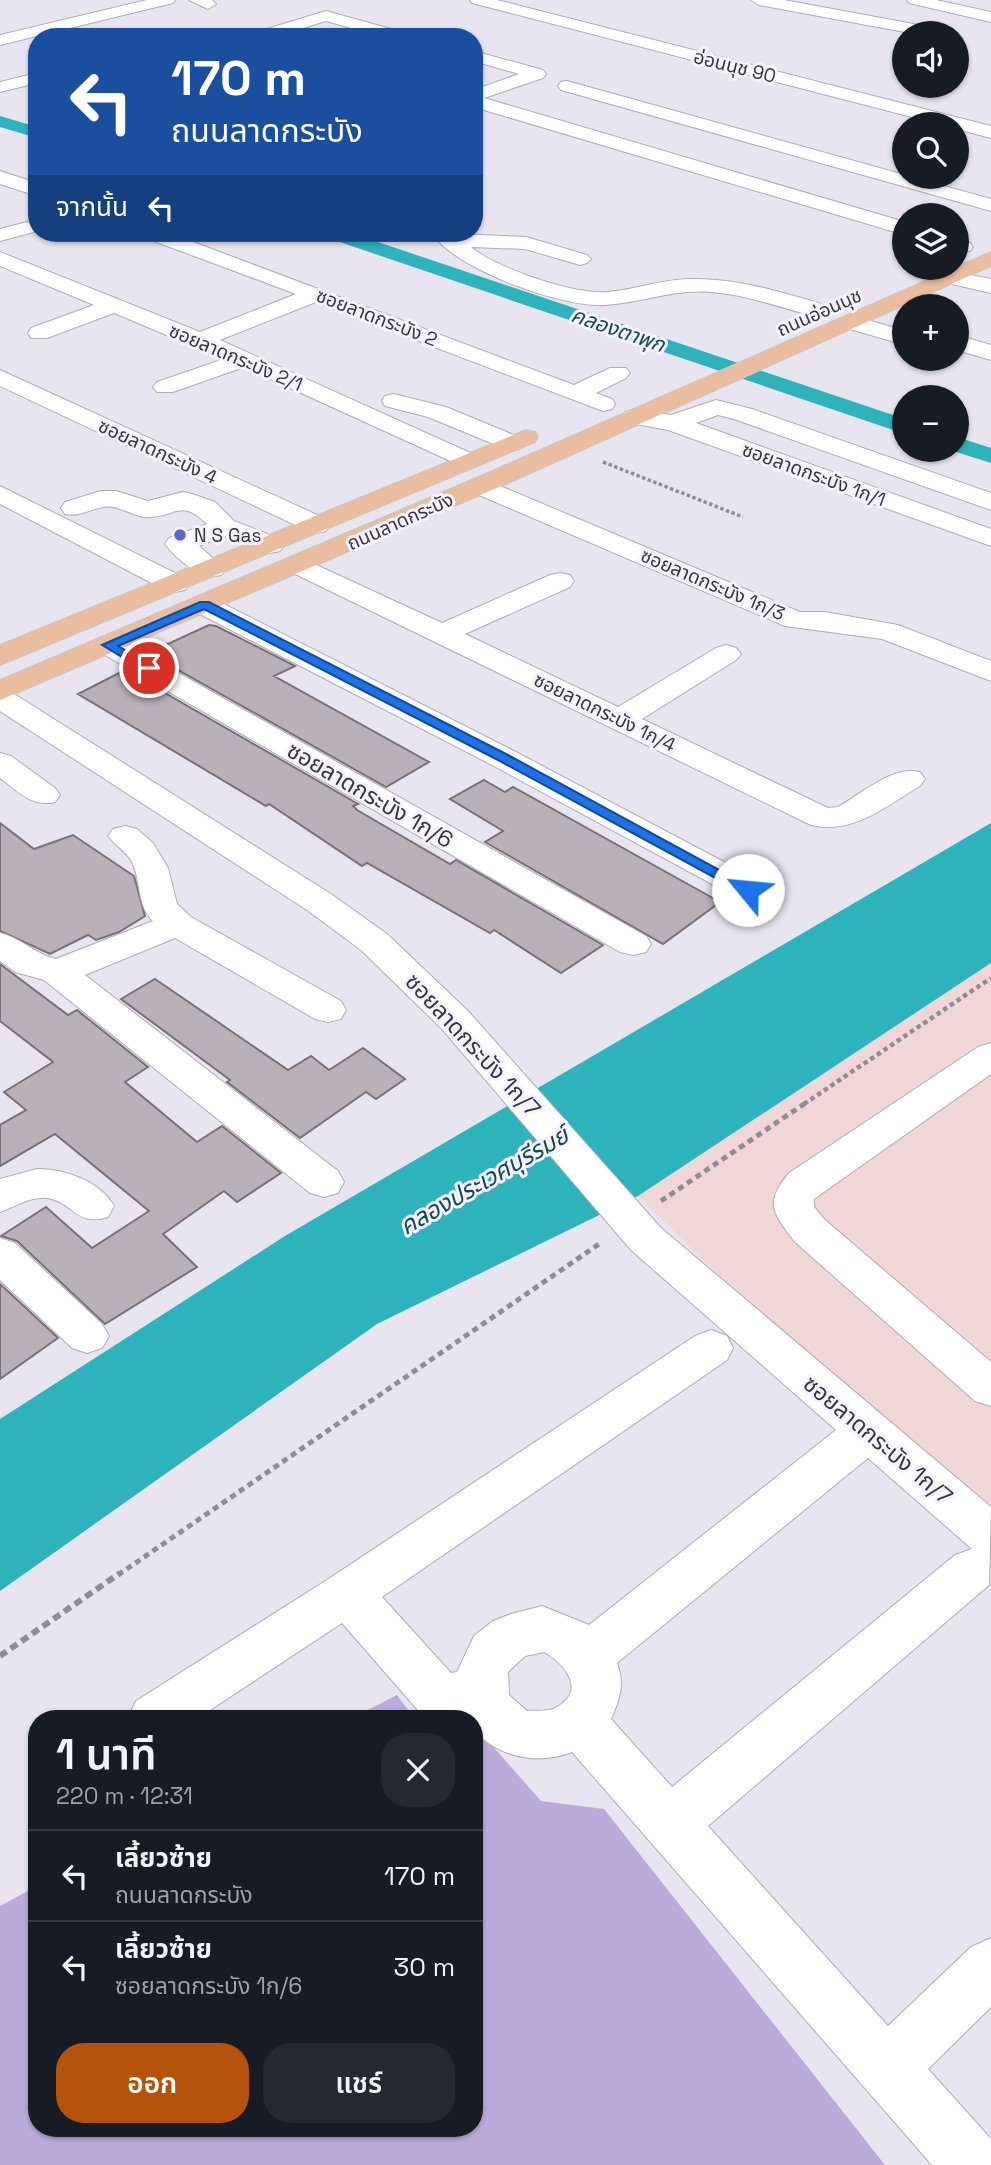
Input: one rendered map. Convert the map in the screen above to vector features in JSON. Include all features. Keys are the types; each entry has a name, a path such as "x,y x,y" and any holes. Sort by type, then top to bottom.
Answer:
{"main road":[{"name":"ถนนอ่อนนุช","path":"799,346 944,280"},
{"name":"ถนนอ่อนนุช","path":"784,327 844,300"},
{"name":"ถนนลาดกระบัง","path":"0,691 299,565 475,473 634,404 799,346"},
{"name":"ถนนลาดกระบัง","path":"0,656 317,525 475,473 512,443 564,414 634,404"}],"street":[{"path":"51,28 167,0"},
{"path":"536,0 573,7"},
{"path":"759,0 892,25"},
{"path":"915,0 991,17"},
{"name":"อ่อนนุช 90","path":"492,1 913,112"},
{"path":"286,28 326,16 368,28"},
{"path":"304,28 336,18"},
{"path":"5,22 28,30"},
{"path":"355,28 362,26"},
{"path":"0,40 28,33"},
{"path":"603,46 643,50 658,46"},
{"path":"483,59 537,74 483,94"},
{"path":"0,87 28,80"},
{"path":"483,80 503,86"},
{"path":"800,83 785,93 822,104"},
{"path":"567,86 794,149 892,170"},
{"path":"622,101 655,89"},
{"path":"483,101 892,225"},
{"path":"742,134 760,120"},
{"name":"อ่อนนุช 90","path":"969,126 991,132"},
{"path":"794,149 820,138 892,158"},
{"path":"0,177 28,187"},
{"path":"947,189 991,205"},
{"path":"0,235 27,228"},
{"path":"483,240 526,243 580,259"},
{"name":"ซอยลาดกระบัง 2","path":"175,242 317,294 564,414"},
{"path":"453,242 464,254 477,261 577,297 612,298 672,286 704,285 733,288 820,311"},
{"name":"ซอยลาดกระบัง 2/1","path":"0,258 245,359 475,473"},
{"path":"964,280 991,286"},
{"path":"200,341 317,294"},
{"path":"39,333 114,305"},
{"path":"860,319 892,324"},
{"path":"860,319 892,333"},
{"path":"969,346 991,353"},
{"path":"969,357 991,363"},
{"path":"165,387 245,359"},
{"name":"ซอยลาดกระบัง 4","path":"0,377 317,525"},
{"path":"394,401 437,412 512,443"},
{"path":"634,404 716,407 743,414 991,502"},
{"name":"ซอยลาดกระบัง 1ก/1","path":"634,404 991,538"},
{"name":"ซอยลาดกระบัง 1ก/3","path":"475,473 795,620 825,621 888,631 991,673"},
{"path":"0,494 175,584"},
{"path":"74,508 101,499 116,499 211,569"},
{"path":"157,531 172,502 192,502 206,508 225,527 270,545"},
{"path":"157,531 225,527"},
{"name":"ซอยลาดกระบัง 1ก/4","path":"299,565 823,818 845,817 909,779"},
{"path":"443,633 560,581"},
{"path":"204,605 503,758 748,890"},
{"name":"ซอยลาดกระบัง 1ก/6","path":"108,645 633,944"},
{"path":"620,719 726,654"},
{"name":"ซอยลาดกระบัง 1ก/7","path":"0,698 319,902 374,942 455,1020 728,1338 868,1431 982,1553"},
{"path":"0,763 44,795"},
{"path":"125,836 136,844 150,862 157,878 160,908 179,925 328,1010"},
{"path":"56,971 179,925"},
{"path":"0,944 28,964 56,971 324,1182"},
{"path":"991,1056 803,1184 793,1196 794,1210 810,1231 991,1388"},
{"path":"0,1197 23,1185 45,1181 77,1194 93,1206"},
{"path":"0,1254 88,1336"},
{"path":"166,1710 347,1593 728,1338"},
{"path":"588,1656 868,1431"},
{"path":"670,1823 982,1553"},
{"path":"347,1593 441,1699 482,1691"},
{"path":"542,1629 560,1633 576,1642 588,1656 595,1672 596,1689 590,1707 579,1721 563,1731 544,1736 524,1734 506,1727 492,1714 482,1691 480,1681 484,1664 493,1648 506,1637 523,1631 542,1629"},
{"path":"579,1721 973,2165"},
{"path":"887,2068 991,1967"}],"path":[{"path":"598,460 743,517"},
{"path":"657,1204 991,978"},
{"path":"0,1656 611,1235"}],"shaded area":[{"path":"991,963 991,1512 736,1292 638,1196"},
{"path":"397,1695 408,1710 368,1710"},
{"path":"483,1735 541,1801 604,1809 885,2165 0,2165 0,1906 28,1891 28,2137 483,2137"}],"water":[{"name":"คลองประเวศบุรีรมย์","path":"991,823 991,963 638,1196 377,1324 0,1591 0,1419 285,1236"}],"building":[{"path":"209,625 216,626 295,666 274,676 429,762 386,787 148,653"},
{"path":"125,670 358,804 353,806 357,810 450,864 456,860 603,945 561,973 494,930 490,933 367,863 362,866 269,804 266,806 78,694"},
{"path":"484,780 505,792 513,787 720,902 663,944 485,842 503,831 450,799"},
{"path":"0,823 34,849 73,835 134,876 145,916 119,932 96,940 88,935 50,954 0,931"},
{"path":"0,964 68,1015 77,1010 148,1067 125,1082 197,1142 222,1126 281,1173 237,1202 224,1191 163,1234 197,1267 105,1324 17,1241 1,1236 46,1207 92,1248 149,1211 55,1134 0,1166 0,1125 26,1110 4,1092 53,1062 0,1021"},
{"path":"155,979 288,1070 311,1056 329,1070 363,1048 405,1079 376,1099 366,1092 300,1138 227,1082 230,1080 121,999"},
{"path":"0,1284 58,1338 0,1379"}],"waterway":[{"name":"คลองตาพุก","path":"0,121 28,130"},
{"name":"คลองตาพุก","path":"359,242 892,423"},
{"name":"คลองตาพุก","path":"969,448 991,456"}],"place":[{"name":"N S Gas","path":"180,535"}],"route":[{"path":"149,668 108,645 204,605 503,758 748,890"}]}
